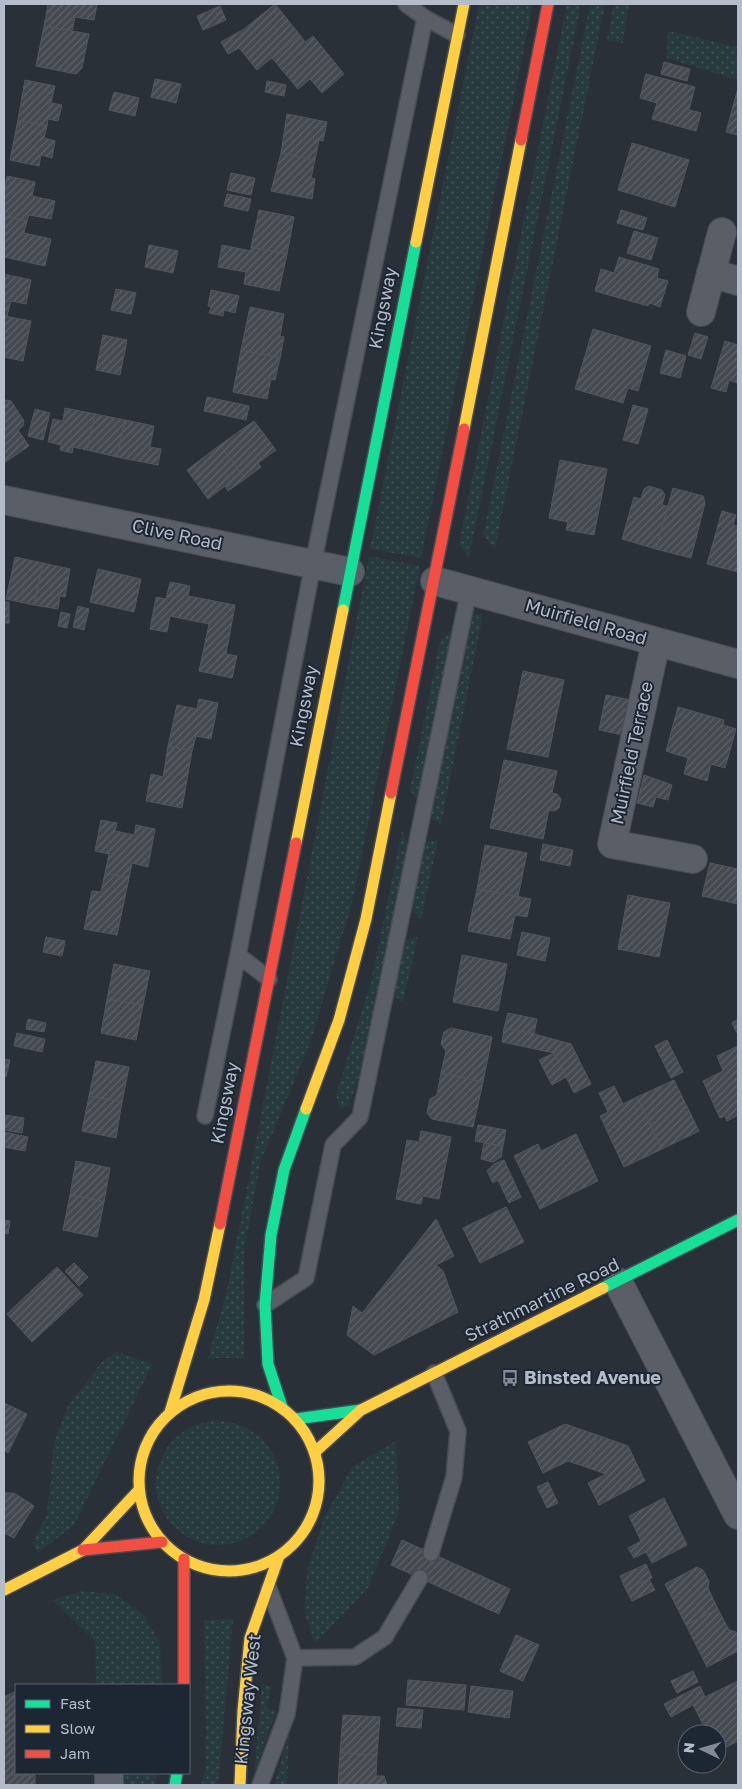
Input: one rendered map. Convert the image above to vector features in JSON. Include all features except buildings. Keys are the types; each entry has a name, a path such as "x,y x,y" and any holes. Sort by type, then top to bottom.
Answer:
{"main road":[{"name":"Kingsway","path":"170,1412 204,1300 464,4"},
{"path":"282,1407 268,1364 265,1305 271,1235 284,1170 340,1020 366,919 548,4"},
{"name":"Strathmartine Road","path":"315,1452 360,1410 618,1282 738,1220"},
{"path":"225,1390 255,1394 282,1407 296,1420 315,1452 319,1476 318,1499 310,1521 297,1541 279,1556 257,1567 232,1571 207,1569 184,1559 162,1542 147,1518 139,1490 139,1468 145,1447 155,1428 170,1412 196,1396 225,1390"},
{"name":"Strathmartine Road","path":"296,1420 360,1410"},
{"path":"4,1590 83,1550 139,1490"},
{"path":"83,1550 162,1542"},
{"name":"Kingsway West","path":"240,1785 243,1711 250,1638 279,1556"},
{"path":"184,1559 184,1684"}],"street":[{"path":"700,312 722,232"},
{"path":"711,274 738,281"},
{"name":"Clive Road","path":"4,500 350,572"},
{"name":"Muirfield Road","path":"434,581 738,664"},
{"name":"Muirfield Terrace","path":"656,642 612,844 693,860"},
{"path":"618,1282 738,1515"}],"lane":[{"path":"406,4 425,18 457,35"},
{"path":"205,1116 313,564 425,18"},
{"path":"265,1305 306,1278 334,1145 360,1118 469,590"},
{"path":"238,955 269,979"},
{"path":"431,1553 454,1477 458,1432 434,1373"},
{"path":"294,1658 355,1657 385,1638 420,1578"},
{"path":"260,1785 287,1714 294,1658 268,1588"}],"green space":[{"path":"479,4 533,4 421,558 370,549"},
{"path":"567,4 581,4 469,558 459,544"},
{"path":"590,4 605,4 495,549 483,536"},
{"path":"614,4 629,4 623,43 607,40"},
{"path":"668,31 738,47 738,80 667,58"},
{"path":"369,556 420,566 352,903 311,1040 260,1164 244,1253 244,1358 208,1358 227,1291"},
{"path":"483,614 441,825 429,816 470,615"},
{"path":"455,626 418,801 410,790 440,641"},
{"path":"402,831 409,847 364,1065 348,1106 340,1108 336,1095 371,981"},
{"path":"438,840 421,920 410,908 424,843"},
{"path":"418,937 403,1002 393,995 404,940"},
{"path":"117,1351 152,1365 74,1525 38,1553 33,1543 47,1514 54,1442 68,1406 101,1363"},
{"path":"218,1421 242,1425 262,1439 276,1459 280,1483 276,1507 262,1527 242,1541 218,1545 194,1541 174,1527 160,1507 156,1483 160,1459 174,1439 194,1425"},
{"path":"396,1441 399,1512 368,1588 315,1644 304,1611 307,1571 324,1518 352,1467"},
{"path":"82,1591 115,1594 143,1614 160,1643 162,1684 96,1684 95,1641 52,1600"},
{"path":"233,1619 218,1785 202,1785 206,1765 204,1620"},
{"path":"262,1684 272,1686 266,1708 276,1711 254,1775"},
{"path":"289,1734 287,1785 274,1785"},
{"path":"121,1774 157,1774 156,1785 121,1785"}],"traffic: fast":[{"path":"343,610 416,242"},
{"path":"282,1407 268,1364 265,1305 271,1235 284,1170 306,1109"},
{"path":"603,1288 738,1220"},
{"path":"296,1419 361,1410"},
{"path":"175,1785 177,1774"}],"traffic: slow":[{"path":"416,242 464,4"},
{"path":"464,429 521,140"},
{"path":"296,843 343,610"},
{"path":"306,1109 339,1020 366,919 391,793"},
{"path":"170,1412 204,1300 220,1224"},
{"path":"315,1452 361,1410 603,1288"},
{"path":"220,1391 238,1391 263,1398 279,1406 293,1417 304,1431 312,1447 319,1472 319,1481 319,1490 312,1515 304,1531 293,1545 279,1556 255,1567 238,1571 220,1571 203,1567 179,1556 159,1538 143,1507 139,1490 139,1472 143,1455 154,1431 172,1411 203,1395 220,1391"},
{"path":"4,1590 83,1550 139,1490"},
{"path":"240,1785 243,1711 250,1638 279,1556"}],"traffic: jam":[{"path":"521,140 548,4"},
{"path":"391,793 464,429"},
{"path":"220,1224 296,843"},
{"path":"83,1550 162,1542"},
{"path":"184,1559 184,1684"}],"place":[{"name":"Binsted Avenue","path":"510,1378"}]}
